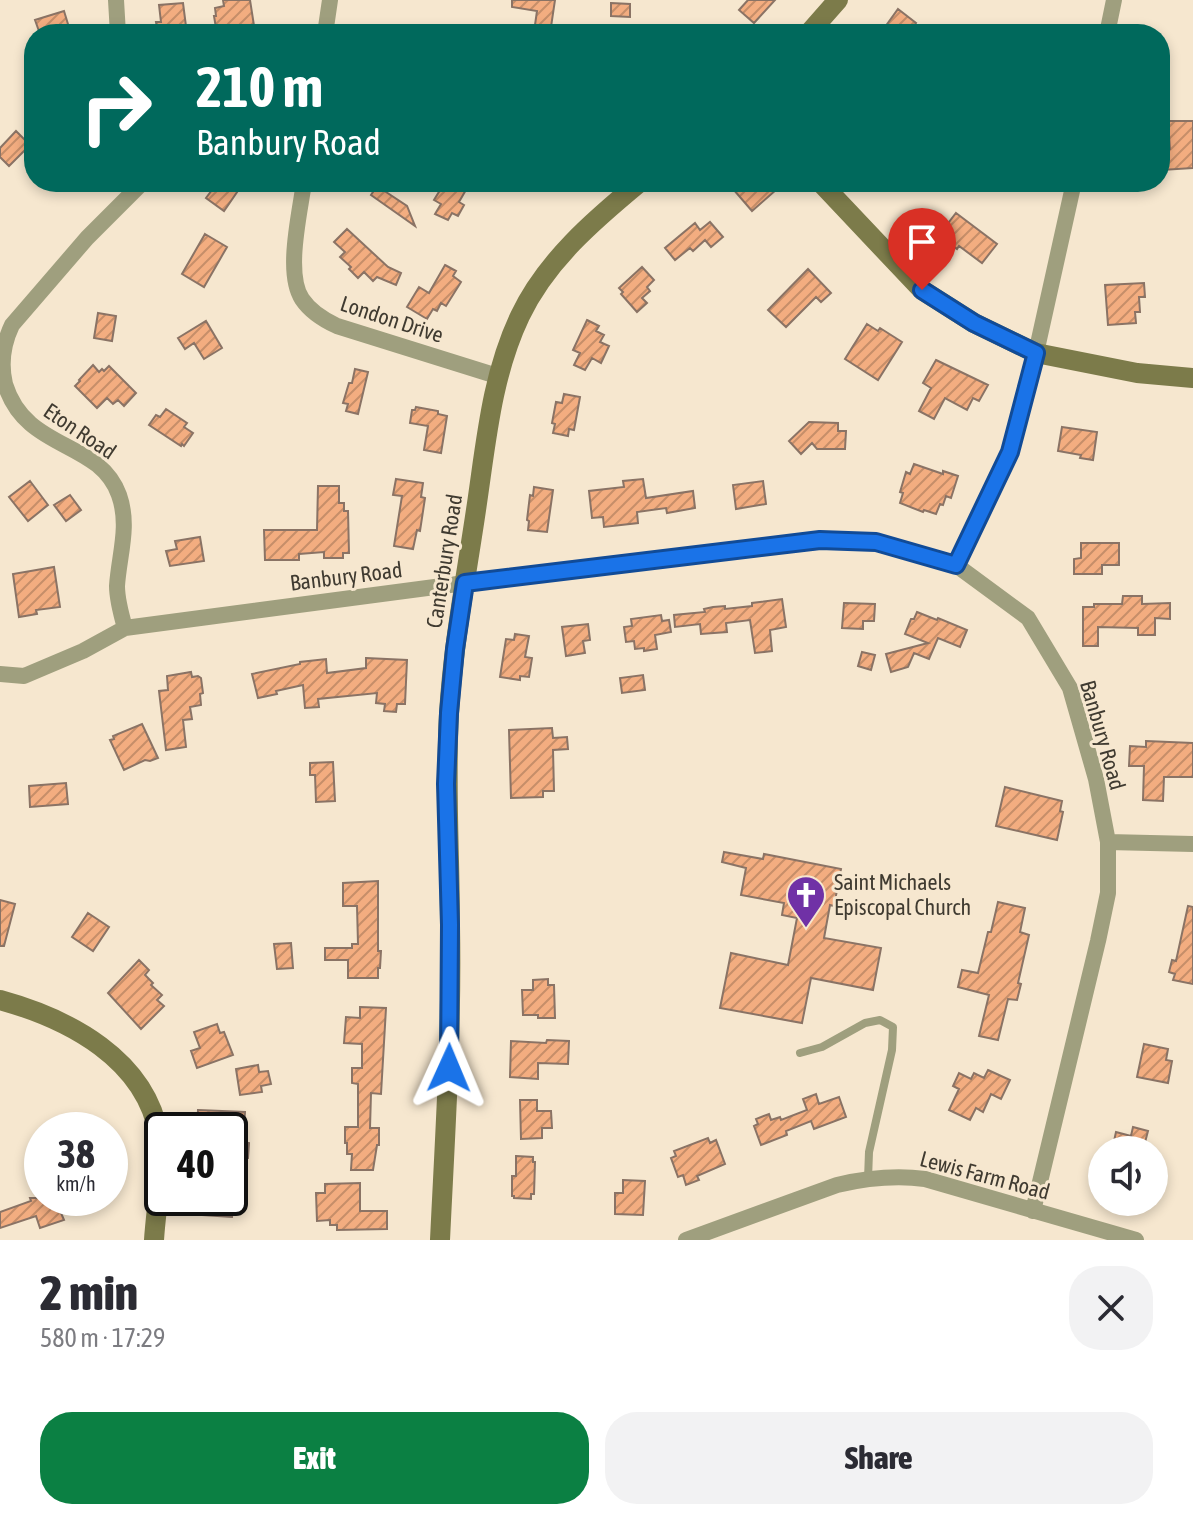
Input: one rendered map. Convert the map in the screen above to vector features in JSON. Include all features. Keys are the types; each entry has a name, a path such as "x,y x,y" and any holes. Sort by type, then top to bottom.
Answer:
{"street":[{"path":"116,0 117,24"},
{"path":"326,24 330,0"},
{"path":"817,24 838,0"},
{"path":"1109,24 1114,0"},
{"name":"Eton Road","path":"125,628 117,588 124,521 118,492 101,467 52,440 24,419 7,391 2,376 2,357 4,341 12,325 87,238 133,192"},
{"name":"London Drive","path":"303,192 294,276 304,302 337,326 497,376"},
{"name":"Canterbury Road","path":"440,1240 449,1068 448,727 455,649 497,376 520,315 545,275 578,236 629,192"},
{"path":"829,192 922,290 974,323 1036,353 1137,373 1193,378"},
{"path":"956,565 1010,452 1036,353 1072,192"},
{"name":"Banbury Road","path":"0,674 24,676 83,651 125,628 820,540 876,542 956,565 1028,618 1070,688 1096,779 1108,842 1108,893 1033,1211"},
{"path":"1108,842 1193,844"},
{"path":"0,1000 41,1014 90,1040 122,1064 142,1090 159,1136 154,1240"},
{"name":"Lewis Farm Road","path":"686,1240 732,1232 837,1185 903,1176 925,1179 1136,1240"}],"lane":[{"path":"800,1053 822,1047 865,1023 880,1020 893,1027 892,1050 869,1152 868,1179"}],"building":[{"path":"223,0 250,0 254,24 215,24 215,8 224,6"},
{"path":"512,0 555,0 551,24 535,24 537,11 512,7"},
{"path":"748,0 775,0 754,23 739,10"},
{"path":"183,3 186,24 156,24 161,22 159,5"},
{"path":"611,3 630,4 630,17 611,16"},
{"path":"898,9 916,23 915,24 887,24"},
{"path":"64,11 68,24 36,24 35,20"},
{"path":"1170,121 1193,121 1193,168 1170,169"},
{"path":"16,131 24,139 24,151 9,166 0,157 0,148"},
{"path":"210,192 237,192 224,211 206,198"},
{"path":"373,192 386,192 407,206 415,226 371,195"},
{"path":"439,192 465,192 459,202 464,205 458,216 452,213 448,220 435,214 441,204 434,200"},
{"path":"736,192 774,192 752,211"},
{"path":"956,213 997,244 982,263 939,235"},
{"path":"710,222 723,237 711,247 705,240 693,251 690,248 675,260 665,248 695,223 700,230"},
{"path":"347,229 388,267 401,273 396,285 377,277 373,281 364,272 358,278 349,269 351,267 340,257 345,252 334,242"},
{"path":"205,234 227,247 204,287 182,274"},
{"path":"445,265 456,271 453,276 461,282 446,306 441,303 427,319 407,307 419,287 429,293"},
{"path":"642,267 654,280 647,287 650,291 642,298 647,303 637,312 619,288"},
{"path":"808,269 831,293 821,302 816,297 786,327 768,310"},
{"path":"1144,283 1145,297 1139,297 1140,312 1135,312 1136,323 1108,325 1105,285"},
{"path":"98,313 116,316 112,341 94,338"},
{"path":"587,320 599,326 596,331 604,335 600,342 609,346 601,363 592,358 585,370 574,365 580,353 573,350"},
{"path":"206,321 222,348 204,359 194,343 185,349 178,338"},
{"path":"867,324 902,342 878,380 845,359"},
{"path":"936,360 988,385 979,401 973,398 967,410 945,398 934,419 919,411 931,388 923,383"},
{"path":"93,365 99,372 109,366 136,393 124,406 118,400 113,404 107,398 97,408 75,386"},
{"path":"355,369 368,372 358,414 346,411 348,404 343,403"},
{"path":"564,394 580,397 574,430 569,429 568,436 553,433 555,424 552,423 556,402 562,403"},
{"path":"416,407 447,416 441,453 424,450 428,426 410,423 412,410"},
{"path":"166,409 187,423 184,427 193,433 184,446 149,425 156,415 160,417"},
{"path":"809,422 838,423 838,431 846,431 845,449 817,449 812,443 801,454 789,441"},
{"path":"1062,427 1097,432 1093,460 1058,451"},
{"path":"914,464 958,476 951,498 946,496 936,514 900,503 906,472 910,474"},
{"path":"396,479 423,483 421,497 425,498 420,531 417,530 413,549 394,546 402,496 393,495"},
{"path":"643,479 646,498 693,491 695,508 667,513 666,508 637,512 638,523 604,527 603,517 592,518 589,491 624,487 623,481"},
{"path":"30,481 48,505 28,521 9,497"},
{"path":"763,481 766,504 736,509 733,485"},
{"path":"318,486 339,486 339,503 344,503 344,511 348,511 349,553 343,553 343,558 324,558 324,552 299,554 299,560 265,560 264,530 317,530"},
{"path":"534,487 553,490 547,532 528,530 530,495 533,496"},
{"path":"70,495 81,510 66,521 54,505"},
{"path":"200,537 204,561 170,566 166,551 177,549 175,541"},
{"path":"1081,543 1119,543 1119,565 1102,565 1102,574 1074,574 1074,559 1081,558"},
{"path":"54,567 60,607 36,610 37,614 19,617 13,574"},
{"path":"1123,596 1142,596 1142,604 1170,603 1170,619 1155,618 1155,635 1138,635 1138,628 1098,627 1098,646 1083,646 1083,607 1122,604"},
{"path":"782,599 786,627 770,630 772,651 755,653 750,620 726,623 727,632 701,634 700,624 675,627 674,615 705,612 704,609 713,607 752,606 752,603"},
{"path":"844,603 875,604 874,621 863,621 863,629 842,628"},
{"path":"917,612 967,630 960,647 938,638 929,659 914,653 908,667 891,672 886,654 928,643 905,634"},
{"path":"661,615 662,621 669,620 671,632 655,635 657,649 635,649 634,641 626,642 624,627 632,626 631,619"},
{"path":"588,624 590,640 583,641 585,653 566,656 562,627"},
{"path":"515,634 529,636 525,657 532,658 529,677 520,676 520,680 500,677 506,639 514,640"},
{"path":"862,652 875,655 871,670 858,666"},
{"path":"366,658 407,660 405,704 397,704 396,712 384,711 385,704 376,703 377,693 318,699 319,707 305,708 303,685 258,698 252,674 326,659 327,673 366,668"},
{"path":"191,672 192,677 201,678 201,705 190,707 192,719 183,720 186,747 166,750 159,691 168,690 167,676"},
{"path":"643,675 645,690 622,693 620,678"},
{"path":"142,724 158,758 145,760 124,770 110,740"},
{"path":"552,728 553,738 567,737 568,749 553,750 554,791 543,791 543,797 511,798 509,730"},
{"path":"1146,741 1193,743 1193,777 1164,777 1163,801 1143,800 1144,766 1129,766 1130,746 1146,747"},
{"path":"333,762 335,801 316,802 315,775 310,775 310,763"},
{"path":"66,783 68,804 30,807 29,786"},
{"path":"1005,787 1062,801 1057,840 996,826"},
{"name":"Saint Michaels Episcopal Church","path":"724,852 763,859 764,854 841,869 824,938 881,948 873,990 811,978 802,1023 720,1008 731,953 788,965 797,918 782,915 784,903 741,895 746,868 722,862"},
{"path":"378,881 378,951 381,951 378,978 348,978 348,960 325,960 325,948 352,948 352,944 358,944 357,906 343,906 343,883"},
{"path":"0,900 15,904 4,946 0,946"},
{"path":"998,902 1025,908 1020,932 1029,935 1017,1000 1008,999 998,1040 979,1036 989,995 958,987 962,970 978,973"},
{"path":"1188,906 1193,907 1193,984 1173,980 1175,974 1169,972 1172,960 1176,961"},
{"path":"88,913 109,927 93,951 72,937"},
{"path":"291,943 293,968 277,969 274,944"},
{"path":"139,960 149,970 145,975 162,995 157,1000 164,1006 141,1029 108,993"},
{"path":"548,979 548,985 554,985 555,1018 523,1015 522,990 533,990 533,980"},
{"path":"360,1007 386,1008 381,1094 371,1093 370,1128 379,1128 379,1145 373,1170 351,1170 352,1154 347,1154 345,1143 345,1127 358,1127 358,1084 352,1083 352,1068 362,1068 362,1044 344,1043 346,1017 360,1018"},
{"path":"217,1024 220,1033 224,1032 233,1055 197,1068 191,1051 200,1048 194,1032"},
{"path":"547,1040 569,1041 568,1064 538,1063 538,1079 510,1077 511,1041 546,1043"},
{"path":"1144,1044 1168,1049 1166,1060 1172,1061 1168,1083 1137,1077"},
{"path":"258,1065 259,1072 268,1071 271,1084 261,1086 262,1092 240,1095 236,1069"},
{"path":"988,1070 1010,1080 1001,1099 991,1094 983,1112 976,1108 970,1120 949,1110 959,1089 953,1086 959,1073 971,1079 974,1073 984,1078"},
{"path":"816,1094 819,1104 839,1097 846,1117 814,1129 811,1121 761,1145 754,1126 758,1124 756,1119 769,1114 771,1120 780,1117 781,1120 807,1110 803,1099"},
{"path":"520,1100 537,1100 537,1111 551,1111 552,1128 542,1128 542,1138 521,1139"},
{"path":"198,1110 245,1112 198,1112"},
{"path":"1133,1127 1148,1131 1147,1136 1131,1136"},
{"path":"708,1138 710,1143 716,1140 725,1164 697,1176 699,1180 686,1185 683,1175 678,1177 671,1158 676,1156 674,1151"},
{"path":"516,1156 533,1157 535,1162 534,1194 531,1194 531,1199 512,1196"},
{"path":"623,1180 645,1181 643,1215 615,1214 615,1193 623,1193"},
{"path":"360,1183 360,1211 387,1211 387,1229 337,1230 337,1225 330,1225 330,1220 317,1221 316,1193 325,1193 325,1184"},
{"path":"24,1203 24,1216 36,1216 0,1228 0,1212"},
{"path":"36,1216 62,1216 64,1220 40,1228"}],"place":[{"name":"Saint Michaels Episcopal Church","path":"806,929"}],"route":[{"path":"449,1068 450,925 446,784 455,649 465,583 820,540 876,542 956,565 1010,452 1036,353 974,323 922,290"}]}
